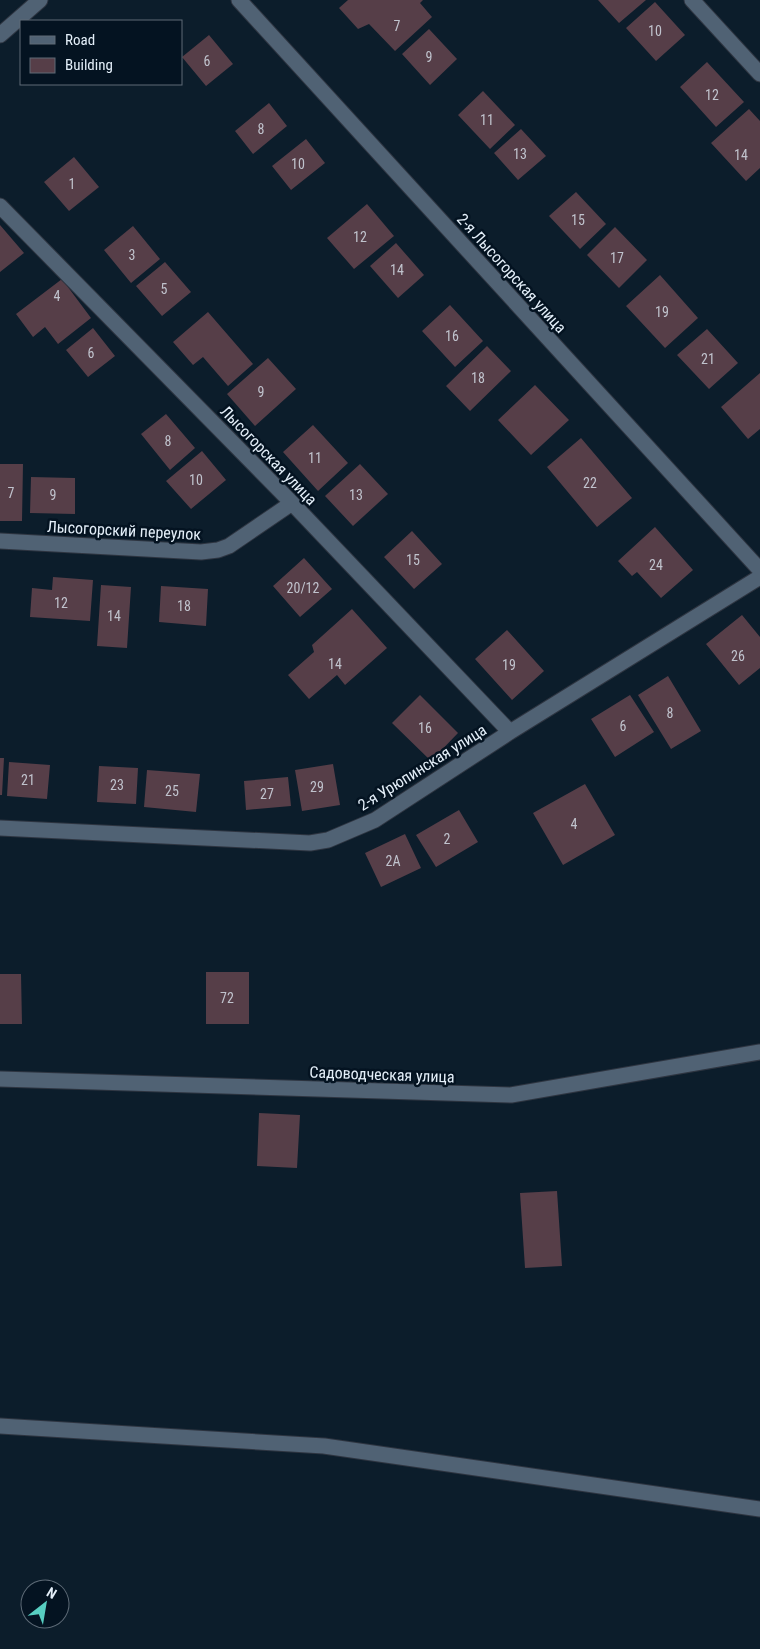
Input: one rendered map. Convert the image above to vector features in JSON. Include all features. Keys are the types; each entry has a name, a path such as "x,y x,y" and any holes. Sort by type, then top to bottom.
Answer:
{"street":[{"path":"0,35 40,0"},
{"name":"2-я Лысогорская улица","path":"239,0 760,570"},
{"path":"692,0 760,74"},
{"name":"Лысогорская улица","path":"0,206 292,503 510,732"},
{"name":"Лысогорский переулок","path":"0,541 201,552 218,550 229,546 292,503"},
{"name":"2-я Урюпинская улица","path":"0,828 310,843 328,840 375,820 510,732 760,577"},
{"name":"Садоводческая улица","path":"0,1079 511,1095 760,1052"},
{"path":"0,1426 324,1446 760,1509"}],"building":[{"path":"348,0 423,0 420,3 432,17 395,51 369,24 358,29 339,8"},
{"path":"598,0 646,0 619,23"},
{"path":"655,2 685,35 656,61 626,28"},
{"path":"429,29 457,59 430,85 402,54"},
{"path":"209,35 233,64 206,86 182,57"},
{"path":"707,62 744,102 716,127 680,87"},
{"path":"483,91 515,125 490,149 458,115"},
{"path":"269,103 287,126 253,154 235,131"},
{"path":"749,109 760,121 760,168 746,181 711,143"},
{"path":"521,129 546,156 518,180 494,153"},
{"path":"306,139 325,163 291,190 272,166"},
{"path":"74,157 99,187 69,211 44,182"},
{"path":"576,192 606,224 580,249 549,216"},
{"path":"367,204 394,236 354,269 327,238"},
{"path":"0,225 24,253 0,272"},
{"path":"133,226 160,259 131,283 104,250"},
{"path":"615,227 647,260 619,288 587,255"},
{"path":"396,243 424,275 398,298 370,266"},
{"path":"165,262 191,292 162,316 136,286"},
{"path":"660,275 698,318 665,348 626,306"},
{"path":"62,279 91,318 58,344 45,327 33,337 16,314"},
{"path":"450,305 483,341 455,367 422,331"},
{"path":"208,312 253,364 228,386 203,357 193,365 173,342"},
{"path":"93,328 115,356 88,377 66,350"},
{"path":"707,329 738,363 709,389 677,355"},
{"path":"487,346 511,371 470,411 446,386"},
{"path":"268,358 296,389 255,426 227,394"},
{"path":"760,373 760,429 748,439 721,407"},
{"path":"535,385 569,420 531,455 498,420"},
{"path":"166,414 195,448 170,470 141,434"},
{"path":"313,425 348,463 318,491 283,452"},
{"path":"581,438 632,498 597,527 547,467"},
{"path":"202,451 226,480 191,509 166,481"},
{"path":"0,464 23,464 22,521 0,521"},
{"path":"360,464 388,494 353,526 325,496"},
{"path":"31,477 75,478 75,514 30,513"},
{"path":"655,527 693,570 661,598 637,572 632,576 618,561"},
{"path":"412,531 442,564 414,589 384,557"},
{"path":"304,558 332,589 300,617 273,586"},
{"path":"53,577 93,580 90,621 30,617 32,588 52,590"},
{"path":"101,585 131,587 127,648 97,646"},
{"path":"161,586 208,589 206,626 159,622"},
{"path":"352,609 387,648 345,685 337,675 309,699 288,675 314,652 312,645"},
{"path":"742,615 760,637 760,668 739,685 706,644"},
{"path":"507,630 544,671 512,700 475,659"},
{"path":"668,676 701,731 671,749 638,695"},
{"path":"420,695 458,733 431,761 392,723"},
{"path":"630,695 654,732 615,757 591,719"},
{"path":"0,758 4,758 2,795 0,795"},
{"path":"9,762 50,765 47,799 7,796"},
{"path":"333,764 340,805 302,811 295,770"},
{"path":"99,766 138,768 136,804 97,802"},
{"path":"147,770 200,774 196,812 144,807"},
{"path":"288,777 291,806 246,810 244,781"},
{"path":"585,784 615,835 563,865 533,813"},
{"path":"459,810 478,842 436,867 416,835"},
{"path":"405,834 421,868 381,887 365,853"},
{"path":"206,972 249,972 249,1024 206,1024"},
{"path":"0,974 21,974 22,1024 0,1024"},
{"path":"259,1113 300,1115 297,1168 257,1166"},
{"path":"557,1191 562,1266 525,1268 520,1193"}]}
